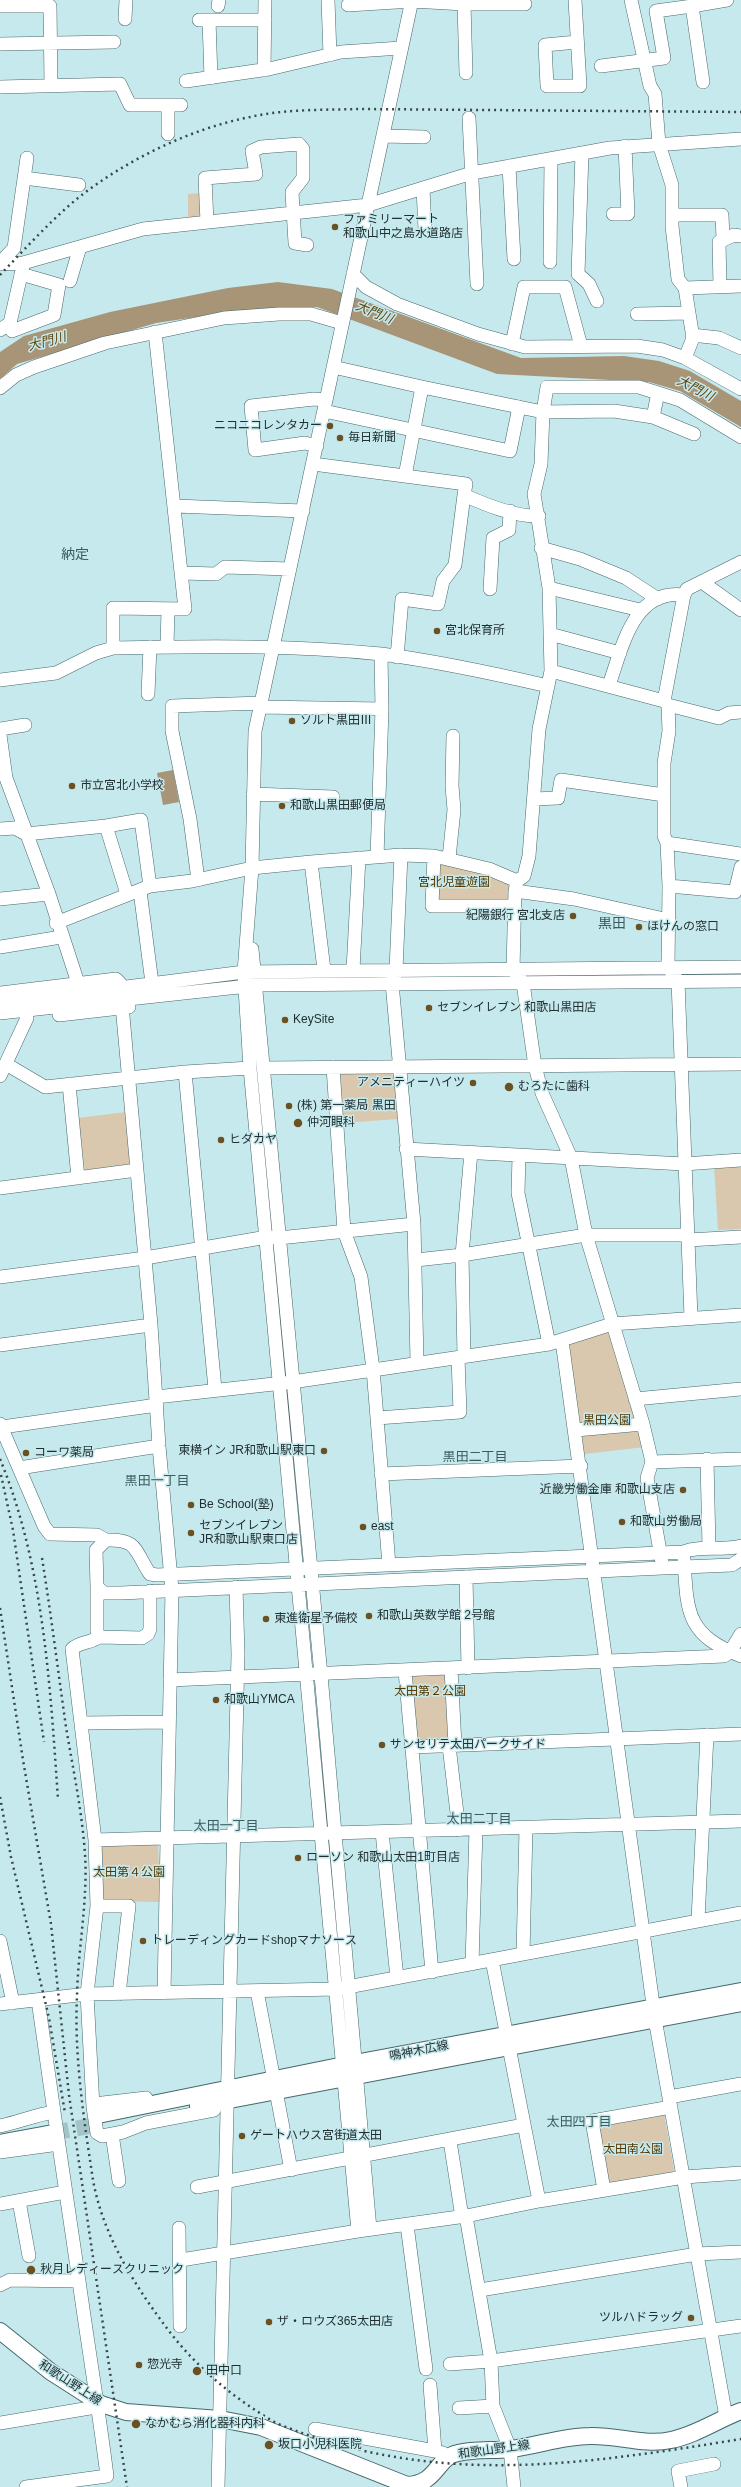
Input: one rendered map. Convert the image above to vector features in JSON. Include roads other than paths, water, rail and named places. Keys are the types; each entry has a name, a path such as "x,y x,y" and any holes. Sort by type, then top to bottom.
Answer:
{"main road":[{"name":"鳴神木広線","path":"655,2013 741,1991"},
{"name":"鳴神木広線","path":"101,2119 350,2070 655,2013 741,2003"},
{"path":"0,2134 54,2128"},
{"path":"0,2143 54,2128"},
{"name":"和歌山野上線","path":"0,2331 51,2372 98,2404 126,2412 220,2419 278,2433 404,2486 428,2484 441,2455 510,2449 589,2436 615,2436 646,2442 671,2440 696,2432 741,2411"}],"street":[{"path":"125,19 126,0"},
{"path":"264,70 265,0"},
{"path":"328,0 330,55"},
{"path":"273,1238 250,1068 248,926 252,868 255,731 412,0"},
{"path":"348,5 412,0 464,4 525,4"},
{"path":"575,0 577,42"},
{"path":"631,0 650,86 655,94 659,144 672,185 672,215 678,279 685,288 692,335 685,358"},
{"path":"602,66 664,58 656,12 727,0"},
{"path":"464,4 466,73"},
{"path":"0,6 50,6 51,86"},
{"path":"692,6 704,82"},
{"path":"211,78 204,20 265,20"},
{"path":"0,44 114,42"},
{"path":"186,81 264,70 341,52 401,48"},
{"path":"0,86 120,84 130,105 181,105"},
{"path":"168,105 168,134"},
{"path":"469,118 477,284"},
{"path":"383,136 424,137"},
{"path":"22,269 80,247 143,229 368,205 472,173 625,146 741,139"},
{"path":"207,222 205,178 256,174 252,151 261,147 299,144 303,149 303,178 292,192 295,243 307,245"},
{"path":"613,214 628,214 625,146"},
{"path":"582,153 578,274 589,284 597,301"},
{"path":"22,269 5,326 12,331 54,315 59,285 22,269 0,264 14,248 27,158"},
{"path":"550,262 551,159"},
{"path":"509,166 514,259"},
{"path":"24,178 79,185"},
{"path":"423,188 425,230"},
{"path":"672,215 722,215 723,240"},
{"path":"720,286 719,242 734,235 741,236"},
{"path":"70,280 80,247"},
{"path":"353,276 366,288 397,304 471,332 512,344 525,347 637,346 663,350 685,358 741,389"},
{"path":"685,288 741,286"},
{"path":"512,344 524,287 565,287 581,346"},
{"path":"637,314 689,313"},
{"path":"0,388 16,375 34,367 105,343 224,318 280,314 311,314 343,321"},
{"path":"113,648 113,608 185,609 155,332"},
{"path":"692,335 719,338 741,348"},
{"path":"333,367 543,412 614,411 653,417 694,434"},
{"path":"404,476 422,387"},
{"path":"664,1568 647,1478 652,1462 643,1424 586,1236 571,1158 542,1093 535,1066 523,983 513,969 514,906 516,886 524,876 529,856 538,728 551,671 549,588 541,548 539,516 534,494 541,464 543,412 547,387 639,387 680,400 741,437"},
{"path":"653,417 658,393"},
{"path":"317,446 306,443 255,450 251,406 314,399 325,406 414,431 510,451 519,407"},
{"path":"313,464 466,484 455,565 443,581 438,604 402,599 396,657"},
{"path":"464,495 510,511 530,516 539,516"},
{"path":"175,506 303,511"},
{"path":"490,589 493,538 507,533 509,530 510,511"},
{"path":"541,548 580,559 626,578 658,599"},
{"path":"691,1318 678,982 668,967 669,886 667,843 664,836 666,703 684,595 687,589 741,562"},
{"path":"182,573 216,574 225,567 290,569"},
{"path":"702,582 741,610"},
{"path":"549,588 640,610"},
{"path":"609,684 627,633 640,610 658,599 674,594 684,595"},
{"path":"167,647 168,609"},
{"path":"550,634 570,638 620,653"},
{"path":"0,680 56,672 96,653 113,648 273,646 381,654 463,667 548,686"},
{"path":"148,694 150,647"},
{"path":"376,857 382,709 381,654"},
{"path":"551,671 609,684 666,703 719,718 729,713 741,712"},
{"path":"198,880 190,819 172,731 172,706 260,705 382,709"},
{"path":"0,729 25,725"},
{"path":"0,735 3,777 49,894 56,922 78,983"},
{"path":"449,858 454,810 452,786 452,736"},
{"path":"534,799 558,798 561,780 664,796"},
{"path":"253,794 333,797"},
{"path":"0,829 15,828 26,834 106,826 141,820 152,983"},
{"path":"106,826 127,894"},
{"path":"667,843 741,854"},
{"path":"401,855 396,970 392,983 398,1067 414,1224 416,1260 417,1362"},
{"path":"56,922 127,894 145,889 198,880 252,868 401,855 449,858 516,886 669,920"},
{"path":"434,856 432,906 514,906"},
{"path":"353,970 359,858"},
{"path":"312,862 324,970"},
{"path":"669,886 735,892 741,867"},
{"path":"0,899 49,894"},
{"path":"0,947 61,937"},
{"path":"0,1021 27,1018 121,998 152,983 249,972 324,970 741,967"},
{"path":"0,993 116,979 120,983 152,1325 159,1446 172,1590 168,1722 164,1993"},
{"path":"0,1003 105,995 121,998 172,1000 199,991 250,986 392,983 741,981"},
{"path":"250,986 264,1068 273,1238 304,1568 321,1675 329,1833 364,2230"},
{"path":"0,1013 105,995"},
{"path":"0,1076 27,1018"},
{"path":"6,1064 45,1087 185,1072 250,1068"},
{"path":"264,1068 741,1064"},
{"path":"333,1067 344,1231 361,1277 373,1369 389,1565"},
{"path":"185,1072 215,1390"},
{"path":"69,1084 78,1178"},
{"path":"406,1149 684,1164 741,1160"},
{"path":"377,1418 460,1412 462,1255 471,1152"},
{"path":"518,1156 518,1193 549,1344"},
{"path":"0,1188 137,1170"},
{"path":"0,1277 145,1258 202,1247 273,1238 414,1224"},
{"path":"416,1260 462,1255 586,1236 688,1238 741,1237"},
{"path":"737,1550 709,1548 691,1549 683,1552 171,1575 150,1574 132,1543 123,1539 106,1540 97,1535 50,1534 44,1526 1,1425 156,1401 215,1390 286,1383 417,1362 461,1358 549,1344 612,1324 741,1315"},
{"path":"0,1345 152,1325"},
{"path":"562,1341 581,1466 590,1555 618,1739 655,2013 726,2417"},
{"path":"635,1399 741,1389"},
{"path":"576,1430 643,1424"},
{"path":"19,1468 159,1446"},
{"path":"652,1462 741,1459"},
{"path":"707,1460 709,1548"},
{"path":"381,1474 581,1466"},
{"path":"99,1637 97,1631 96,1550 106,1540"},
{"path":"683,1552 686,1603 694,1623 702,1635 736,1654"},
{"path":"97,1587 104,1593 593,1570 738,1565"},
{"path":"466,1577 468,1668"},
{"path":"306,1584 307,1675 329,1833"},
{"path":"218,2487 227,2095 231,1992 236,1679 238,1654 236,1587"},
{"path":"119,2181 101,2119 87,1994 97,1906 95,1840 72,1649 76,1646 93,1642 99,1637 142,1638 148,1634 150,1629 150,1591"},
{"path":"736,1654 741,1634"},
{"path":"170,1680 236,1679 607,1662 724,1656 736,1654"},
{"path":"451,1669 452,1746 458,1830"},
{"path":"405,1671 432,1972"},
{"path":"82,1723 168,1722"},
{"path":"413,1747 741,1734"},
{"path":"698,1920 707,1736"},
{"path":"95,1840 741,1822"},
{"path":"523,1954 526,1828"},
{"path":"472,1964 476,1829"},
{"path":"382,1832 397,1978"},
{"path":"97,1906 129,1906 119,1994"},
{"path":"0,2004 87,1994 231,1992 343,1988 741,1913"},
{"path":"0,1941 13,2003"},
{"path":"492,1960 539,2201"},
{"path":"257,1991 291,2170"},
{"path":"26,2487 108,2482 98,2404 54,2128 38,2000"},
{"path":"604,2190 592,2121 741,2084"},
{"path":"0,2126 25,2121 35,2114 54,2128"},
{"path":"197,2187 450,2141 524,2125"},
{"path":"0,2152 54,2128"},
{"path":"450,2141 461,2210 466,2216 480,2290 491,2361 493,2406 510,2449 514,2487"},
{"path":"181,2260 364,2230 466,2216 539,2201 684,2177 741,2173"},
{"path":"0,2204 65,2192"},
{"path":"19,2201 30,2256"},
{"path":"407,2225 426,2369"},
{"path":"179,2228 181,2260 180,2326"},
{"path":"480,2290 697,2254 741,2252"},
{"path":"0,2285 10,2280 79,2281"},
{"path":"450,2364 491,2361 741,2326"},
{"path":"315,2429 441,2455 430,2385"},
{"path":"0,2423 98,2404"},
{"path":"459,2408 493,2406"},
{"path":"681,2487 678,2471 714,2464"}],"water":[{"name":"大門川","path":"278,282 332,289 521,358 624,356 659,361 690,371 741,401 741,427 680,391 649,382 497,374 317,307 237,311 156,323 17,364 0,379 0,352 24,336 110,312 228,288"},
{"path":"173,770 179,802 163,805 157,773"}],"tunnel":[{"path":"53,2133 100,2124"}],"railway":[{"path":"0,275 38,235 78,198 117,171 160,148 205,129 227,122 263,114 290,111 359,109 741,112"},
{"path":"0,1459 15,1500 36,1584 48,1670 58,1799"},
{"path":"1,1475 13,1530 44,1742"},
{"path":"42,1558 66,1727 84,1838 86,1872 76,2018 78,2065 93,2180 104,2221 122,2260 156,2314 180,2345 218,2382 246,2404 276,2423 334,2443 391,2456 448,2463 505,2465 562,2463 621,2457 741,2439"},
{"path":"0,1608 23,1760 51,1924 69,2095 127,2487"},
{"path":"0,1797 11,1857 49,2018 65,2113"}],"place":[{"name":"ファミリーマート 和歌山中之島水道路店","path":"335,227"},
{"name":"ニコニコレンタカー","path":"330,426"},
{"name":"毎日新聞","path":"340,438"},
{"name":"宮北保育所","path":"437,631"},
{"name":"ソルト黒田Ⅲ","path":"292,721"},
{"name":"市立宮北小学校","path":"72,786"},
{"name":"和歌山黒田郵便局","path":"282,806"},
{"name":"紀陽銀行 宮北支店","path":"573,916"},
{"name":"ほけんの窓口","path":"639,927"},
{"name":"セブンイレブン 和歌山黒田店","path":"429,1008"},
{"name":"KeySite","path":"285,1020"},
{"name":"アメニティーハイツ","path":"473,1083"},
{"name":"むろたに歯科","path":"509,1087"},
{"name":"(株) 第一薬局 黒田","path":"289,1106"},
{"name":"仲河眼科","path":"298,1123"},
{"name":"ヒダカヤ","path":"221,1140"},
{"name":"東横イン JR和歌山駅東口","path":"324,1451"},
{"name":"コーワ薬局","path":"26,1453"},
{"name":"近畿労働金庫 和歌山支店","path":"683,1490"},
{"name":"Be School(塾)","path":"191,1505"},
{"name":"和歌山労働局","path":"622,1522"},
{"name":"east","path":"363,1527"},
{"name":"セブンイレブン JR和歌山駅東口店","path":"191,1533"},
{"name":"和歌山英数学館 2号館","path":"369,1616"},
{"name":"東進衛星予備校","path":"266,1619"},
{"name":"和歌山YMCA","path":"216,1700"},
{"name":"サンセリテ太田パークサイド","path":"382,1745"},
{"name":"ローソン 和歌山太田1町目店","path":"298,1858"},
{"name":"トレーディングカードshopマナソース","path":"143,1941"},
{"name":"ゲートハウス宮街道太田","path":"242,2136"},
{"name":"秋月レディースクリニック","path":"31,2270"},
{"name":"ツルハドラッグ","path":"691,2318"},
{"name":"ザ・ロウズ365太田店","path":"269,2322"},
{"name":"惣光寺","path":"139,2365"},
{"name":"田中口","path":"197,2371"},
{"name":"なかむら消化器科内科","path":"136,2424"},
{"name":"坂口小児科医院","path":"269,2445"}],"district":[{"name":"納定","path":"75,555"},
{"name":"黒田","path":"612,924"},
{"name":"黒田二丁目","path":"475,1457"},
{"name":"黒田一丁目","path":"157,1481"},
{"name":"太田二丁目","path":"479,1819"},
{"name":"太田一丁目","path":"226,1826"},
{"name":"太田四丁目","path":"579,2122"}],"park label":[{"name":"宮北児童遊園","path":"454,883"},
{"name":"黒田公園","path":"607,1421"},
{"name":"太田第２公園","path":"430,1692"},
{"name":"太田第４公園","path":"129,1873"},
{"name":"太田南公園","path":"633,2150"}]}
